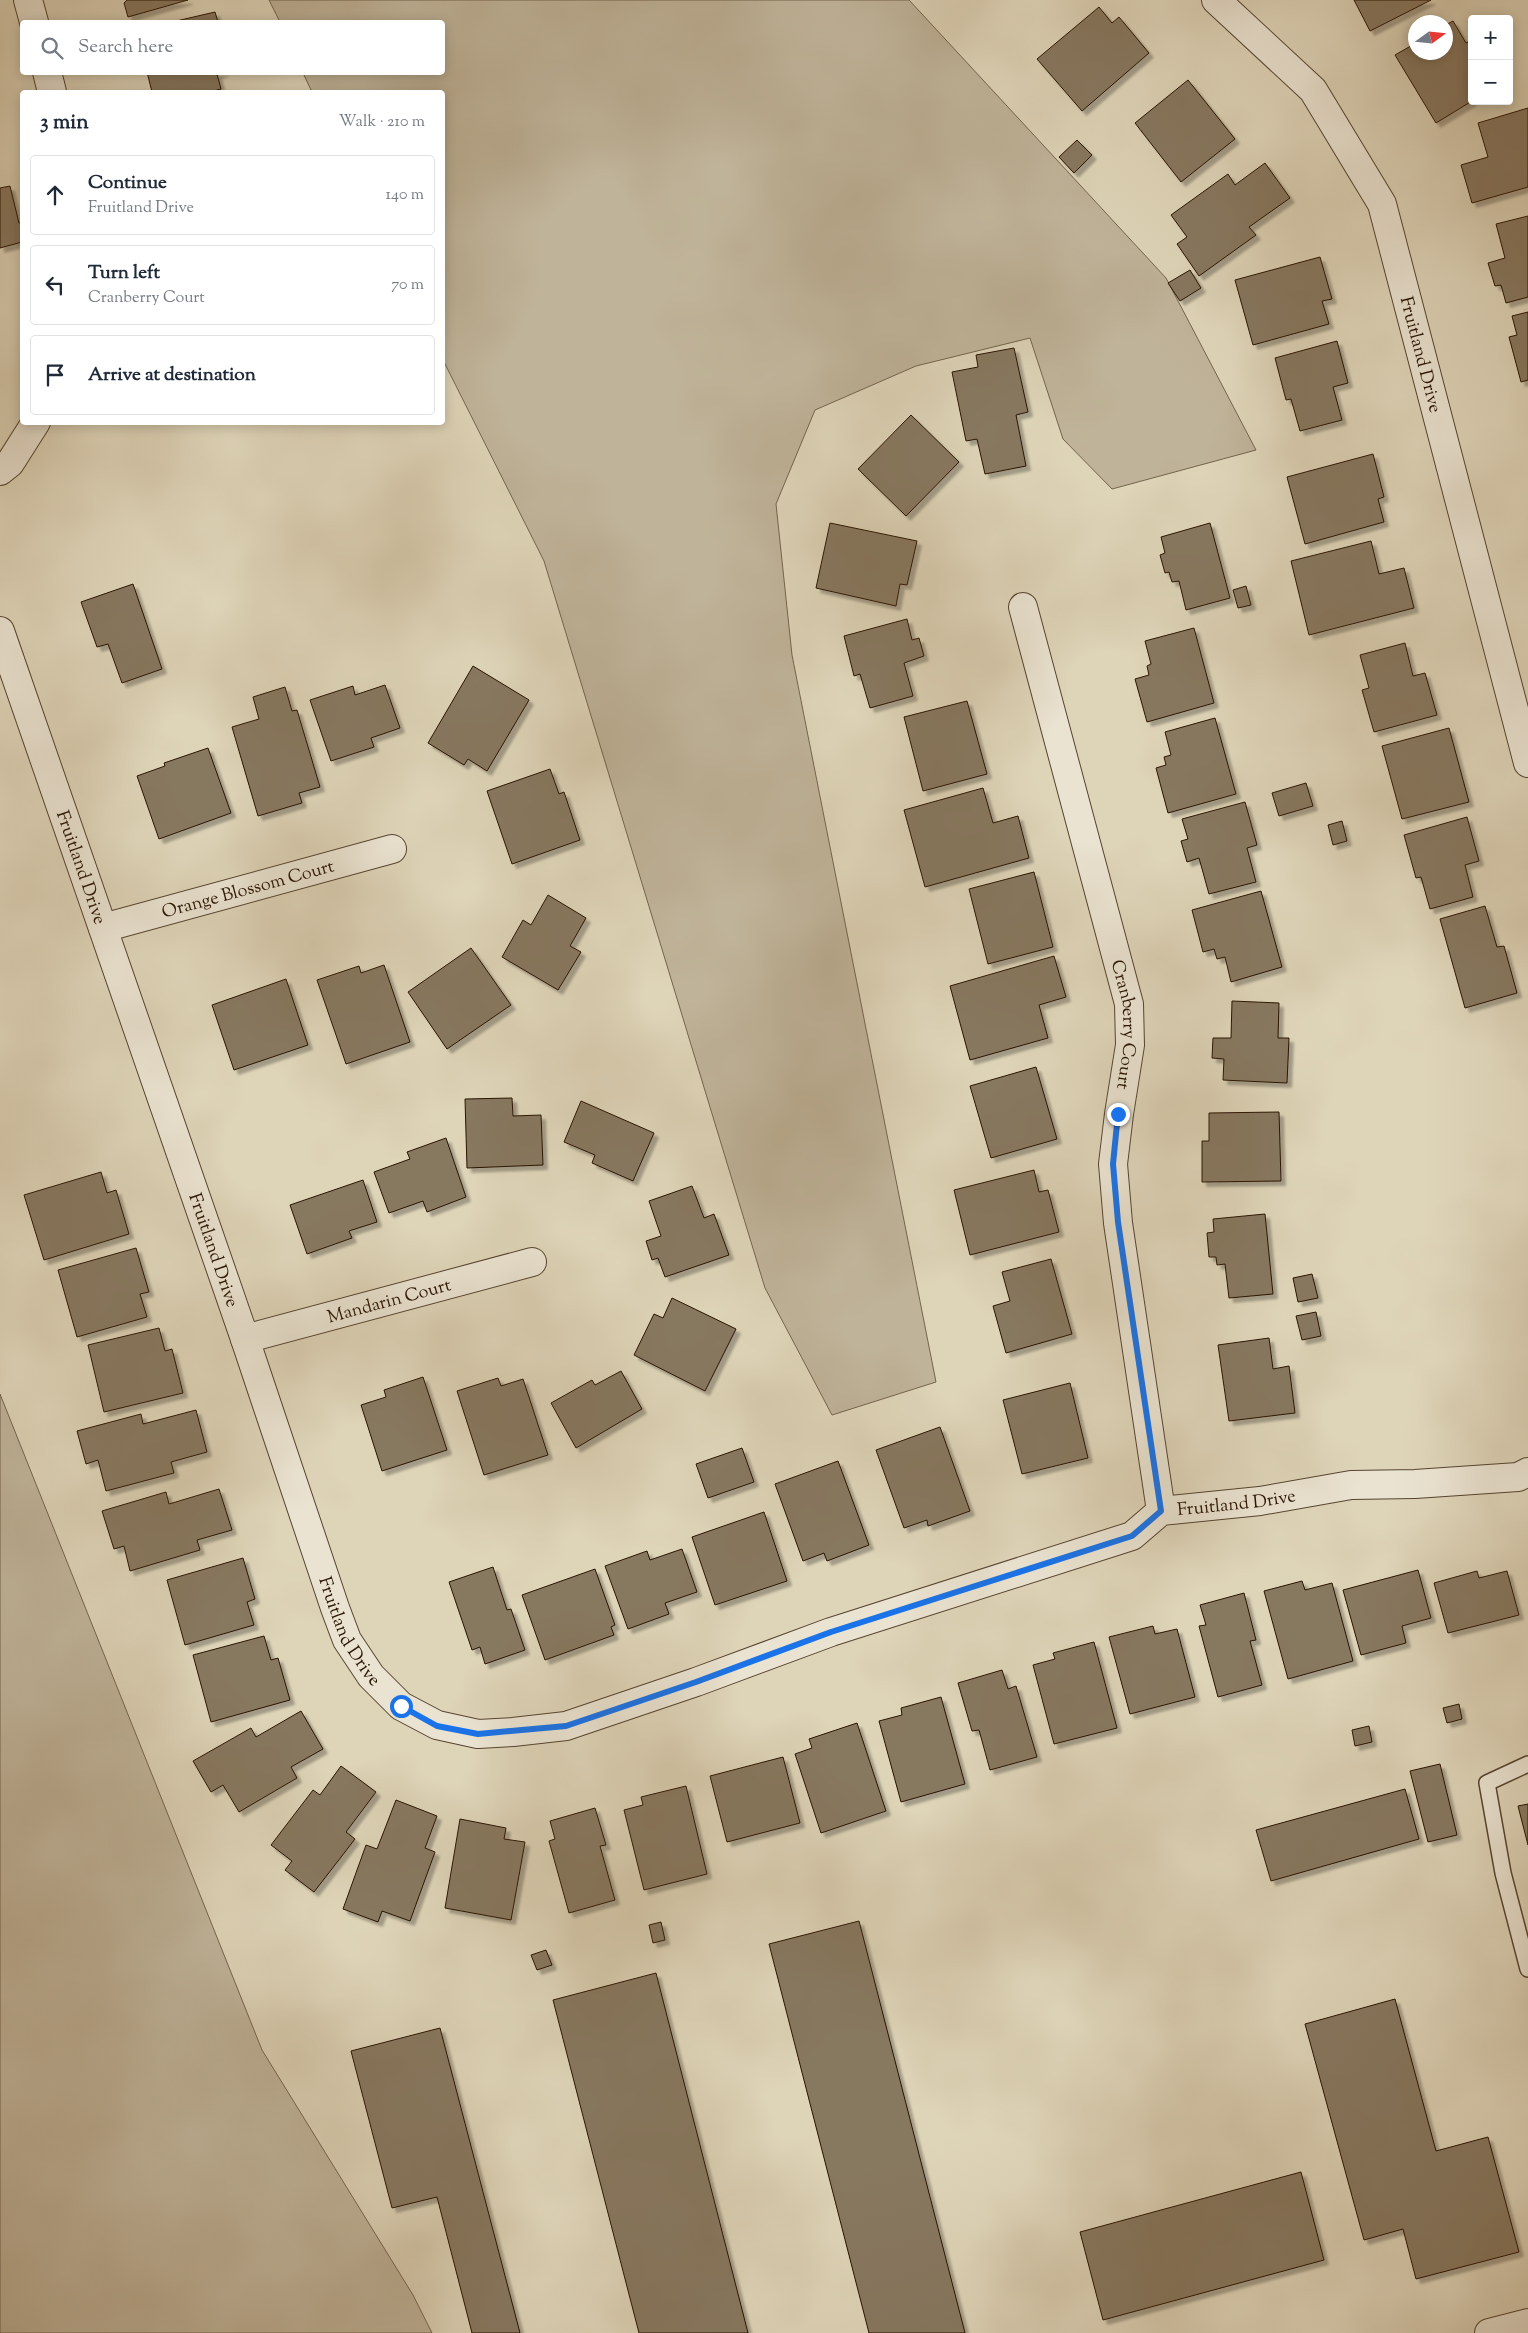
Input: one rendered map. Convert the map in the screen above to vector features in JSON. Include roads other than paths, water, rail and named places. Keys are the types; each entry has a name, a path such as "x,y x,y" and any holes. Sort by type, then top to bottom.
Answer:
{"street":[{"path":"28,0 33,20"},
{"name":"Fruitland Drive","path":"1216,0 1313,90 1382,204 1528,763"},
{"path":"48,75 52,90"},
{"path":"0,471 10,463 34,425"},
{"name":"Cranberry Court","path":"1023,608 1129,1004 1130,1045 1118,1114 1113,1164 1118,1222 1161,1511"},
{"name":"Fruitland Drive","path":"0,631 347,1640 371,1676 401,1706 437,1726 478,1734 566,1726 696,1682 831,1632 1132,1536 1161,1511 1260,1501 1351,1485 1415,1484 1518,1476 1528,1472"},
{"name":"Orange Blossom Court","path":"103,928 392,849"},
{"name":"Mandarin Court","path":"245,1339 532,1262"},
{"path":"1489,2333 1528,2323"}],"lane":[{"path":"1528,1764 1486,1783 1503,1873 1528,1969"}]}
